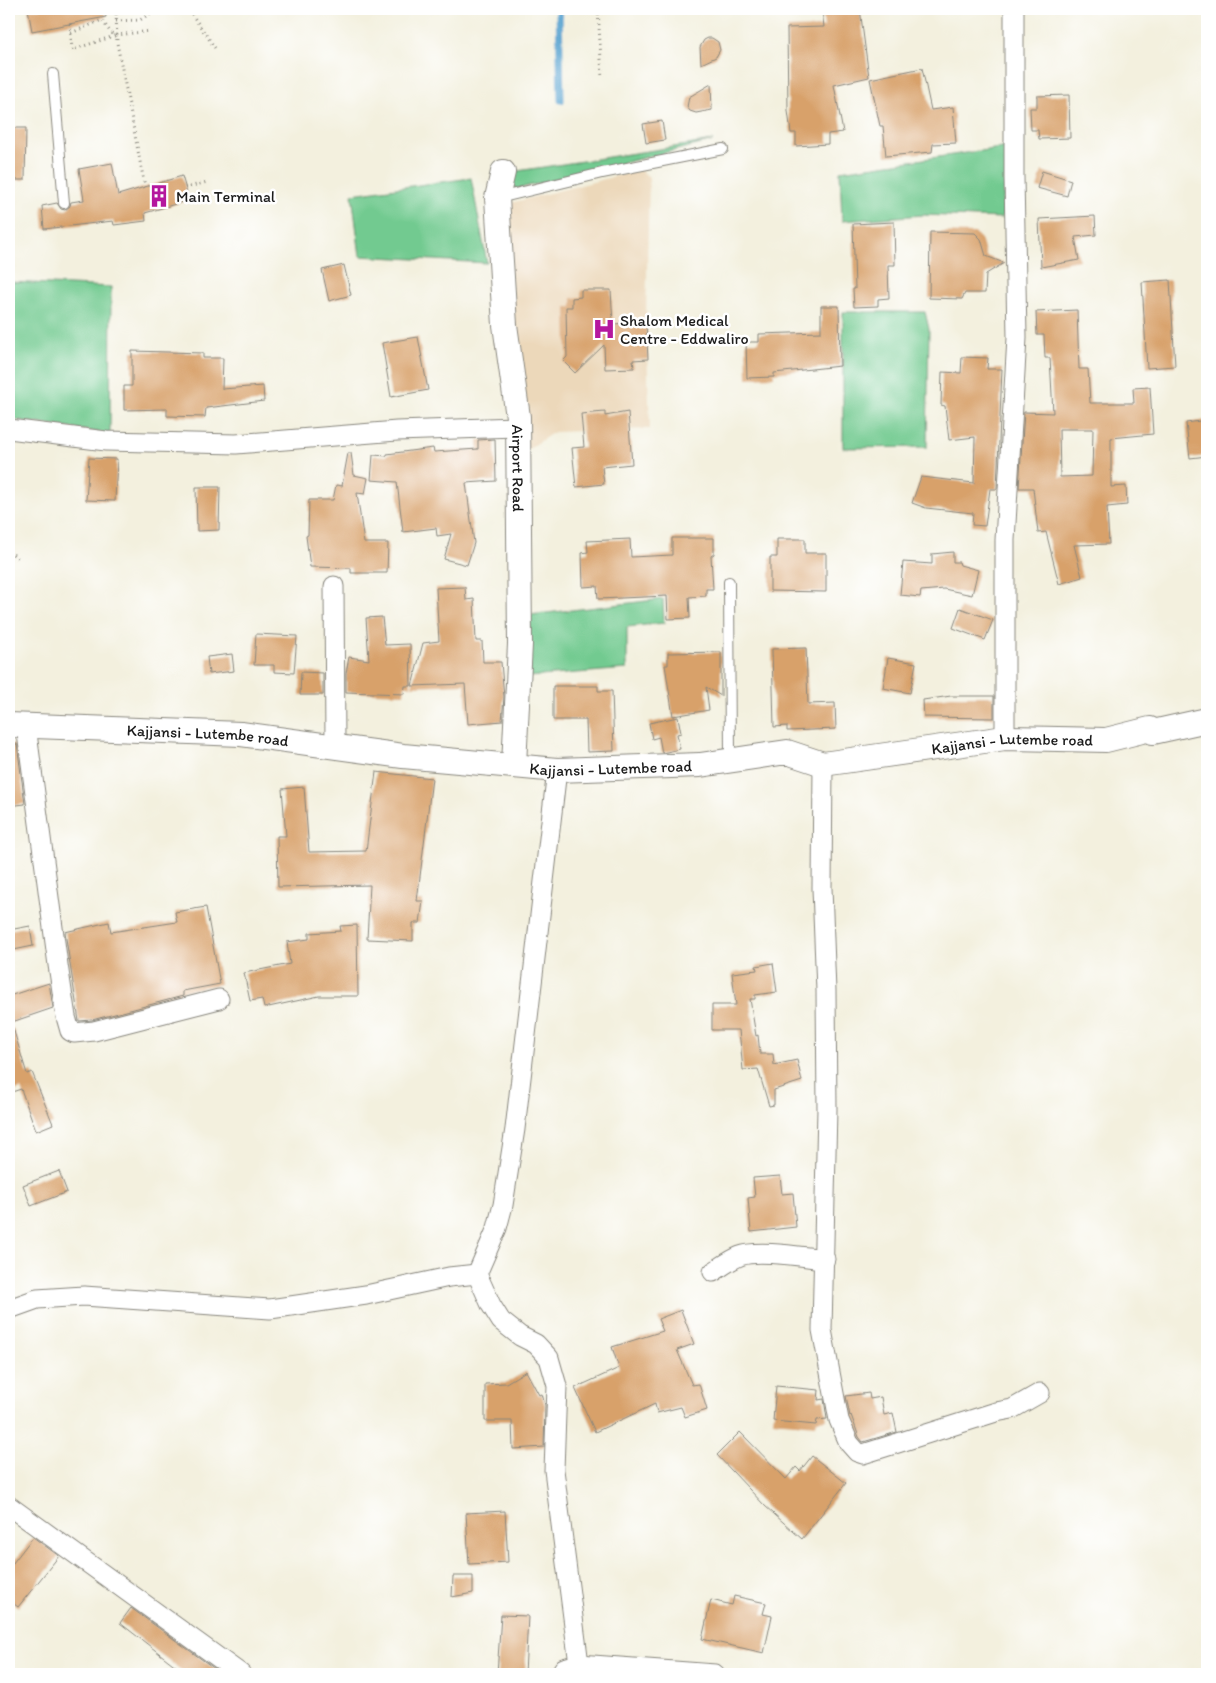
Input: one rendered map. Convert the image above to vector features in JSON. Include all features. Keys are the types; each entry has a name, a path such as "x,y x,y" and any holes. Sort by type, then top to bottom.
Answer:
{"street":[{"path":"1005,738 1005,540 1017,338 1014,177 1014,9"},
{"name":"Airport Road","path":"503,172 497,198 505,325 518,417 520,644 514,764"},
{"path":"9,429 106,441 236,444 397,431 518,427"},
{"path":"334,586 335,746"},
{"name":"Kajjansi - Lutembe road","path":"17,726 242,734 403,756 514,764 557,770 700,765 787,752 823,764 1005,738 1106,740 1150,729 1153,732 1207,720"},
{"path":"17,726 66,1017 70,1031 74,1033 94,1032 219,1000"},
{"path":"823,764 822,888 826,991 827,1109 822,1330 842,1428 849,1443 860,1454 863,1454 996,1412 1012,1409 1040,1393"},
{"path":"557,770 515,1129 506,1187 497,1228 477,1274 491,1305 501,1321 520,1336 536,1344 549,1358 557,1386 554,1470 580,1664"},
{"path":"713,1272 745,1255 758,1254 825,1259"},
{"path":"9,1309 38,1299 84,1296 270,1309 366,1295 449,1277 477,1274"},
{"path":"9,1506 241,1674"},
{"path":"560,1674 564,1668 580,1664 715,1674"}],"lane":[{"path":"53,74 64,203"},
{"path":"497,198 602,172 723,149"},
{"path":"729,582 730,761"}],"path":[{"path":"116,9 117,35 145,187"},
{"path":"116,21 140,20 157,9"},
{"path":"598,9 602,76"},
{"path":"189,10 215,48"},
{"path":"71,33 102,20 111,33 117,35"},
{"path":"70,24 72,50 117,35 151,31"},
{"path":"186,188 207,182"},
{"path":"9,551 20,560"}],"shaded area":[{"path":"640,170 649,177 646,322 650,429 554,432 527,450 503,205"}],"green space":[{"path":"713,141 512,190 511,172"},
{"path":"1008,147 1002,218 923,215 842,221 840,171"},
{"path":"471,178 487,263 360,256 352,194"},
{"path":"10,282 111,287 110,434 9,419"},
{"path":"843,312 925,312 929,329 927,447 843,448"},
{"path":"663,599 664,623 627,627 627,669 528,677 530,615"}],"building":[{"path":"28,9 105,9 106,17 32,31"},
{"path":"860,9 869,77 834,85 843,132 828,134 828,144 796,146 796,133 791,133 788,111 787,28 824,27 822,10"},
{"path":"708,38 718,42 720,50 716,57 701,64 700,47 704,40"},
{"path":"922,68 931,110 953,107 956,143 933,144 932,152 886,156 883,126 880,126 870,79"},
{"path":"711,84 712,110 696,113 690,111 687,107 689,97"},
{"path":"1069,95 1070,138 1039,139 1038,130 1031,130 1030,108 1037,108 1037,96"},
{"path":"662,121 665,140 646,143 643,124"},
{"path":"9,128 26,128 25,180 9,180"},
{"path":"112,163 118,195 182,176 189,200 145,213 146,221 114,225 113,221 44,229 42,206 57,203 61,209 65,210 70,206 71,202 84,200 79,169"},
{"path":"1042,171 1071,180 1067,196 1037,188"},
{"path":"1095,216 1096,235 1075,237 1079,260 1041,267 1039,219"},
{"path":"894,222 895,265 888,265 889,298 878,299 878,306 854,307 853,224"},
{"path":"930,232 975,233 981,239 986,256 1004,263 986,274 985,293 965,293 962,299 929,298"},
{"path":"344,265 351,295 329,301 322,270"},
{"path":"1170,280 1175,366 1147,368 1142,282"},
{"path":"581,290 611,290 613,324 646,322 648,359 633,360 634,368 605,369 604,345 575,373 563,361 567,357 566,307 572,307 572,298 581,297"},
{"path":"821,306 839,306 840,366 774,373 774,377 747,378 746,342 759,342 759,334 821,332"},
{"path":"1077,310 1079,369 1088,369 1090,403 1134,403 1133,388 1150,387 1153,434 1111,438 1111,487 1126,486 1127,505 1107,507 1109,544 1074,545 1082,577 1059,584 1046,532 1038,533 1033,488 1019,488 1024,412 1053,413 1050,358 1045,358 1044,335 1037,335 1036,312","holes":["1059,429 1093,429 1092,476 1060,477"]},
{"path":"418,337 428,390 391,397 382,343"},
{"path":"132,351 203,353 203,358 223,358 222,389 263,386 264,401 206,408 205,417 167,416 167,409 124,410 124,386 132,386"},
{"path":"962,357 988,358 987,369 1002,369 997,489 990,489 985,526 972,525 973,513 926,508 912,503 921,477 974,483 975,437 949,440 945,406 941,405 942,372 961,373"},
{"path":"605,412 605,416 628,412 632,464 602,467 604,484 576,487 572,448 584,447 581,414"},
{"path":"1207,420 1207,456 1190,458 1186,423"},
{"path":"495,439 496,481 466,483 474,543 467,565 444,559 451,534 437,536 436,528 403,532 397,482 371,480 373,455 387,456 387,454 433,448 434,452 478,449 478,440"},
{"path":"348,453 351,453 354,475 368,478 365,494 357,493 364,543 388,543 387,573 351,573 351,568 310,567 306,536 308,535 309,500 333,500 336,485 342,486"},
{"path":"89,458 117,459 115,501 86,500"},
{"path":"196,487 220,487 219,530 197,531"},
{"path":"672,538 714,538 714,554 711,556 713,589 706,589 706,596 689,597 690,618 668,619 667,596 598,599 597,586 583,587 582,553 588,552 587,541 630,539 631,557 672,555"},
{"path":"777,539 805,539 805,553 826,553 826,592 770,591 770,557 777,557"},
{"path":"953,552 953,562 959,562 960,565 978,570 972,595 944,589 921,591 920,597 900,595 903,562 932,564 932,554"},
{"path":"465,587 466,600 474,599 476,641 482,641 483,662 501,662 504,697 502,721 468,724 465,684 412,686 423,643 439,641 436,588"},
{"path":"960,608 993,620 985,640 953,628"},
{"path":"382,617 385,645 410,644 411,686 405,686 404,694 346,692 346,673 349,657 369,660 366,618"},
{"path":"256,634 297,636 294,673 274,672 274,665 254,665"},
{"path":"806,648 808,704 835,703 836,729 787,731 787,726 774,727 772,649"},
{"path":"721,652 721,696 706,687 709,710 673,716 665,665 668,665 668,653"},
{"path":"232,654 234,671 209,674 207,657"},
{"path":"888,658 916,663 910,693 883,688"},
{"path":"301,672 323,673 323,695 300,695"},
{"path":"553,686 598,686 598,691 612,691 614,751 587,752 586,720 553,720"},
{"path":"951,696 994,696 994,718 924,717 923,700"},
{"path":"678,717 681,733 677,734 680,749 662,753 659,737 652,739 649,723"},
{"path":"9,744 17,744 25,804 9,806"},
{"path":"376,772 432,778 417,901 423,901 420,923 413,923 413,941 367,939 370,885 278,887 277,836 286,836 282,789 304,787 309,852 366,851"},
{"path":"206,907 220,984 183,991 183,996 92,1020 79,1021 65,932 109,922 111,932 177,922 175,912"},
{"path":"357,925 358,996 319,996 264,1008 262,999 250,1001 244,973 290,964 287,942 309,939 309,933 341,931 340,926"},
{"path":"30,926 33,946 9,951 9,930"},
{"path":"773,963 777,992 755,995 755,999 750,999 760,1054 773,1054 774,1065 797,1060 802,1081 774,1090 774,1105 769,1106 758,1069 743,1070 739,1030 712,1030 712,1005 736,1005 732,973 757,970 756,966"},
{"path":"49,983 53,1008 9,1023 9,996"},
{"path":"13,1028 27,1074 32,1072 53,1124 36,1131 21,1089 9,1093 9,1029"},
{"path":"59,1171 67,1192 31,1206 23,1185"},
{"path":"780,1176 782,1194 793,1193 796,1227 751,1232 748,1198 755,1197 753,1178"},
{"path":"681,1310 694,1344 677,1350 692,1385 699,1384 707,1410 685,1417 681,1407 657,1413 655,1404 595,1432 575,1388 619,1368 612,1347 663,1331 658,1319"},
{"path":"526,1371 539,1395 542,1394 545,1405 544,1447 513,1449 512,1421 485,1421 485,1384 506,1383"},
{"path":"776,1386 819,1390 818,1400 824,1399 827,1419 817,1420 816,1425 773,1421"},
{"path":"869,1393 870,1399 881,1397 884,1415 893,1413 897,1432 863,1442 850,1416 846,1396"},
{"path":"740,1432 786,1479 796,1467 800,1471 812,1456 846,1483 802,1539 765,1506 717,1455"},
{"path":"505,1511 508,1562 469,1564 466,1513"},
{"path":"33,1537 59,1556 18,1607 9,1600 9,1568"},
{"path":"453,1576 473,1576 473,1593 452,1597"},
{"path":"734,1596 766,1603 763,1614 772,1616 764,1653 702,1639 711,1600 732,1605"},
{"path":"131,1608 222,1674 186,1674 120,1623"},
{"path":"501,1615 528,1616 525,1674 497,1674"}],"waterway":[{"path":"559,9 561,100"}],"place":[{"name":"Main Terminal","path":"159,196"},
{"name":"Shalom Medical Centre - Eddwaliro","path":"604,329"}]}
